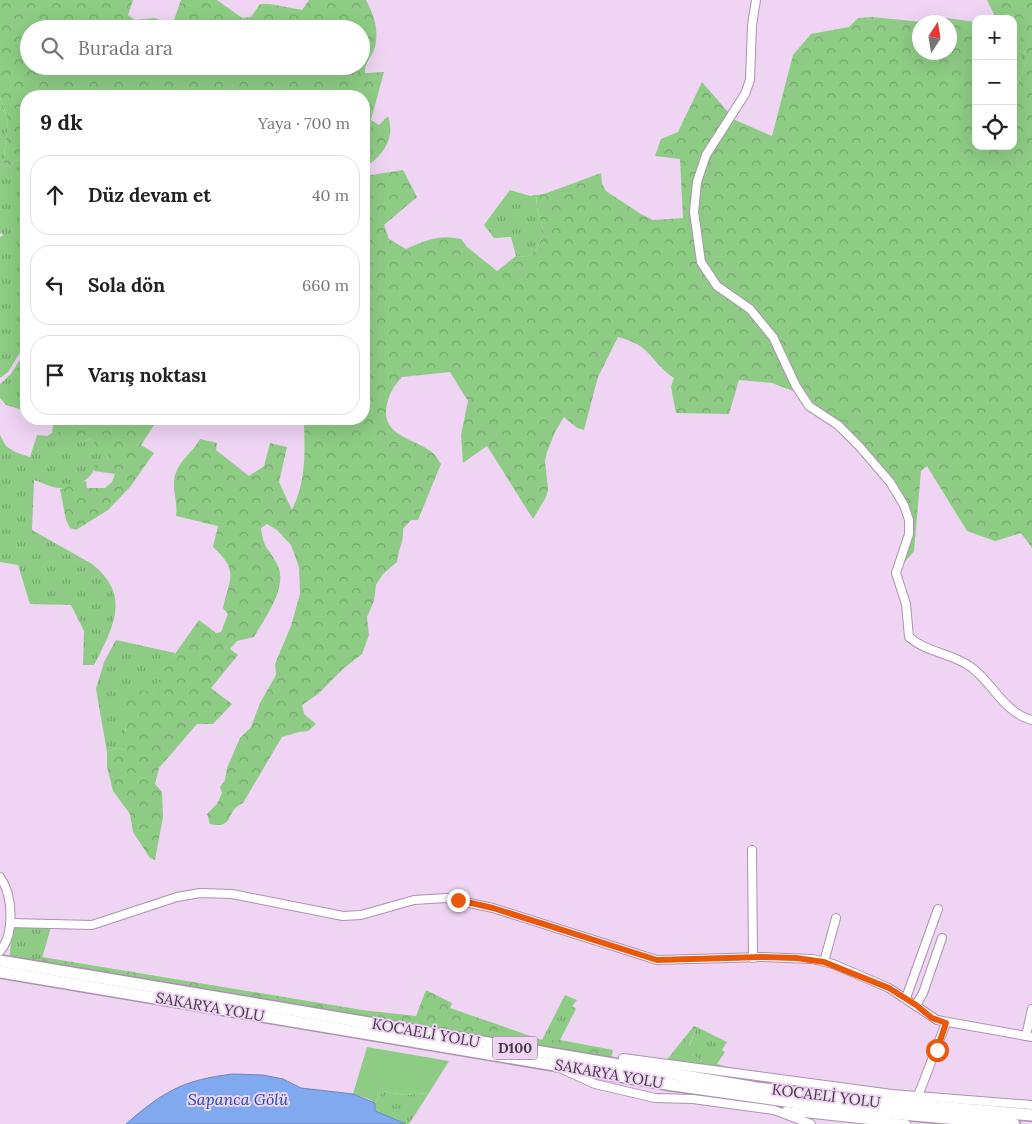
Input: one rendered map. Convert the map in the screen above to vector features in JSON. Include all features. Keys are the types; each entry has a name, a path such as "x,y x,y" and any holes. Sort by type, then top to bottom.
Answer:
{"highway":[{"path":"0,956 33,967"},
{"name":"KOCAELİ YOLU","path":"0,961 757,1088 866,1101 1032,1115"},
{"name":"SAKARYA YOLU","path":"0,972 795,1103 1014,1124"}],"street":[{"path":"756,0 752,25 750,80 745,94 706,155 697,182 694,212 701,262 717,286 750,310 774,337 796,386 809,406 838,425 860,446 890,482 904,505 909,520 910,534 896,573 906,604 909,637 920,646 953,656 973,668 1016,713 1032,720"},
{"path":"752,850 753,958"},
{"path":"0,877 6,891 10,923 7,942 0,950"},
{"path":"10,923 92,925 177,897 200,893 232,894 343,916 361,915 414,900 438,898 493,908 648,959 667,961 796,958 824,962 889,988 906,998 932,1018 946,1023 1029,1036 1032,1008"},
{"path":"906,998 938,909"},
{"path":"824,962 836,918"},
{"path":"916,1005 924,993 942,938"},
{"path":"918,1096 946,1023"},
{"path":"623,1058 819,1086 1032,1105"},
{"path":"550,1064 595,1084 663,1099 693,1099 906,1124"},
{"path":"774,1110 811,1124"}],"green space":[{"path":"0,0 133,0 128,15 135,20 20,20 20,75 370,75 370,73 384,72 371,120 379,125 388,116 390,132 389,139 382,153 370,164 370,90 20,90 20,157 9,167 3,166 8,120 0,97"},
{"path":"181,0 217,0 242,18 251,17 260,4 302,10 309,0 366,0 376,28 375,47 370,58 370,20 174,20"},
{"path":"987,0 1032,0 1032,548 1021,533 995,541 967,531 927,466 921,471 914,551 896,573 909,534 904,505 860,446 801,394 772,383 739,380 729,414 676,413 671,387 674,378 645,349 618,337 598,377 584,430 577,428 564,417 555,432 545,461 548,489 546,497 533,519 487,446 463,463 461,435 468,401 450,372 402,377 388,400 386,415 388,423 401,435 434,454 441,464 418,520 411,520 403,529 403,538 397,562 383,574 376,585 374,601 367,617 369,635 362,654 344,668 318,694 302,705 304,714 316,724 308,731 282,737 243,803 237,806 227,822 218,825 210,824 207,814 217,804 222,793 220,787 225,780 227,768 240,738 251,727 260,703 276,675 275,664 291,626 300,594 299,567 291,545 277,530 267,524 261,528 265,545 274,558 280,573 278,592 254,637 237,641 230,649 238,655 211,688 232,704 213,724 197,724 159,768 155,784 162,792 163,817 155,860 150,858 133,832 130,814 113,791 107,767 107,752 117,748 125,750 128,748 122,703 136,692 148,691 153,693 165,668 199,620 216,633 221,632 228,614 223,608 230,581 229,569 227,562 213,547 218,526 176,516 175,474 181,463 200,439 217,443 216,450 249,476 264,466 270,443 287,447 279,482 292,510 300,489 304,467 304,425 370,425 370,175 403,170 417,197 384,225 389,239 406,249 439,238 461,239 467,247 497,271 516,256 527,257 536,250 544,234 536,195 544,194 601,173 602,184 606,191 641,214 653,220 683,218 680,159 655,156 661,139 678,132 702,82 735,120 772,136 793,55 811,34 849,27 858,18 872,17 912,21 912,60 957,60 957,19 972,21 972,150 1017,150 1017,86 1027,60 1017,27 1017,15 994,15"},
{"path":"155,18 159,20 135,20"},
{"path":"1017,27 1027,60 1017,86"},
{"path":"0,97 8,120 3,166 9,167 20,157 20,353 8,372 0,378 0,237 4,235 0,233"},
{"path":"510,190 530,196 536,195 544,234 536,250 527,257 516,256 511,237 494,238 484,225"},
{"path":"20,360 20,409 6,405 0,398 0,384 11,374"},
{"path":"53,425 78,425 81,442 93,438 107,452 108,462 95,465 91,474 78,484 66,488 58,488 34,480 32,530 92,564 104,576 112,588 115,612 112,625 94,665 83,665 84,631 71,605 30,604 18,565 0,562 0,435 6,446 15,452 30,457 37,435 47,436 52,433"},
{"path":"60,425 154,425 141,445 154,453 130,487 108,510 76,530 70,528 66,520 60,489 86,481 87,488 105,488 112,482 115,474 94,471 94,465 108,461 107,452 96,452 93,438 81,442 58,434"},
{"path":"116,640 175,653 153,693 125,729 128,738 128,748 125,750 117,748 107,752 96,689 104,662"},
{"path":"12,926 51,927 41,962 10,956"},
{"path":"42,957 362,1010 416,1016 426,990 452,1003 450,1008 542,1040 560,1040 613,1050 611,1059 41,962"},
{"path":"565,995 577,1000 572,1006 576,1009 560,1040 542,1040"},
{"path":"694,1026 697,1027 689,1046 689,1052 707,1065 706,1068 664,1063"},
{"path":"697,1027 727,1042 722,1050 725,1052 717,1064 759,1075 706,1068 707,1065 689,1052 689,1047"},
{"path":"367,1047 449,1061 429,1093 404,1095 383,1091 375,1103 353,1094"},
{"path":"383,1091 404,1095 429,1093 409,1124 406,1124 375,1111 375,1103"}],"water":[{"name":"Sapanca Gölü","path":"233,1074 263,1075 283,1079 301,1088 353,1094 375,1103 375,1111 406,1124 126,1124 163,1095 175,1089 201,1080"}],"route":[{"path":"458,900 493,908 556,927 630,954 657,960 762,957 796,958 833,964 889,988 906,998 932,1018 946,1023 937,1050"}]}
